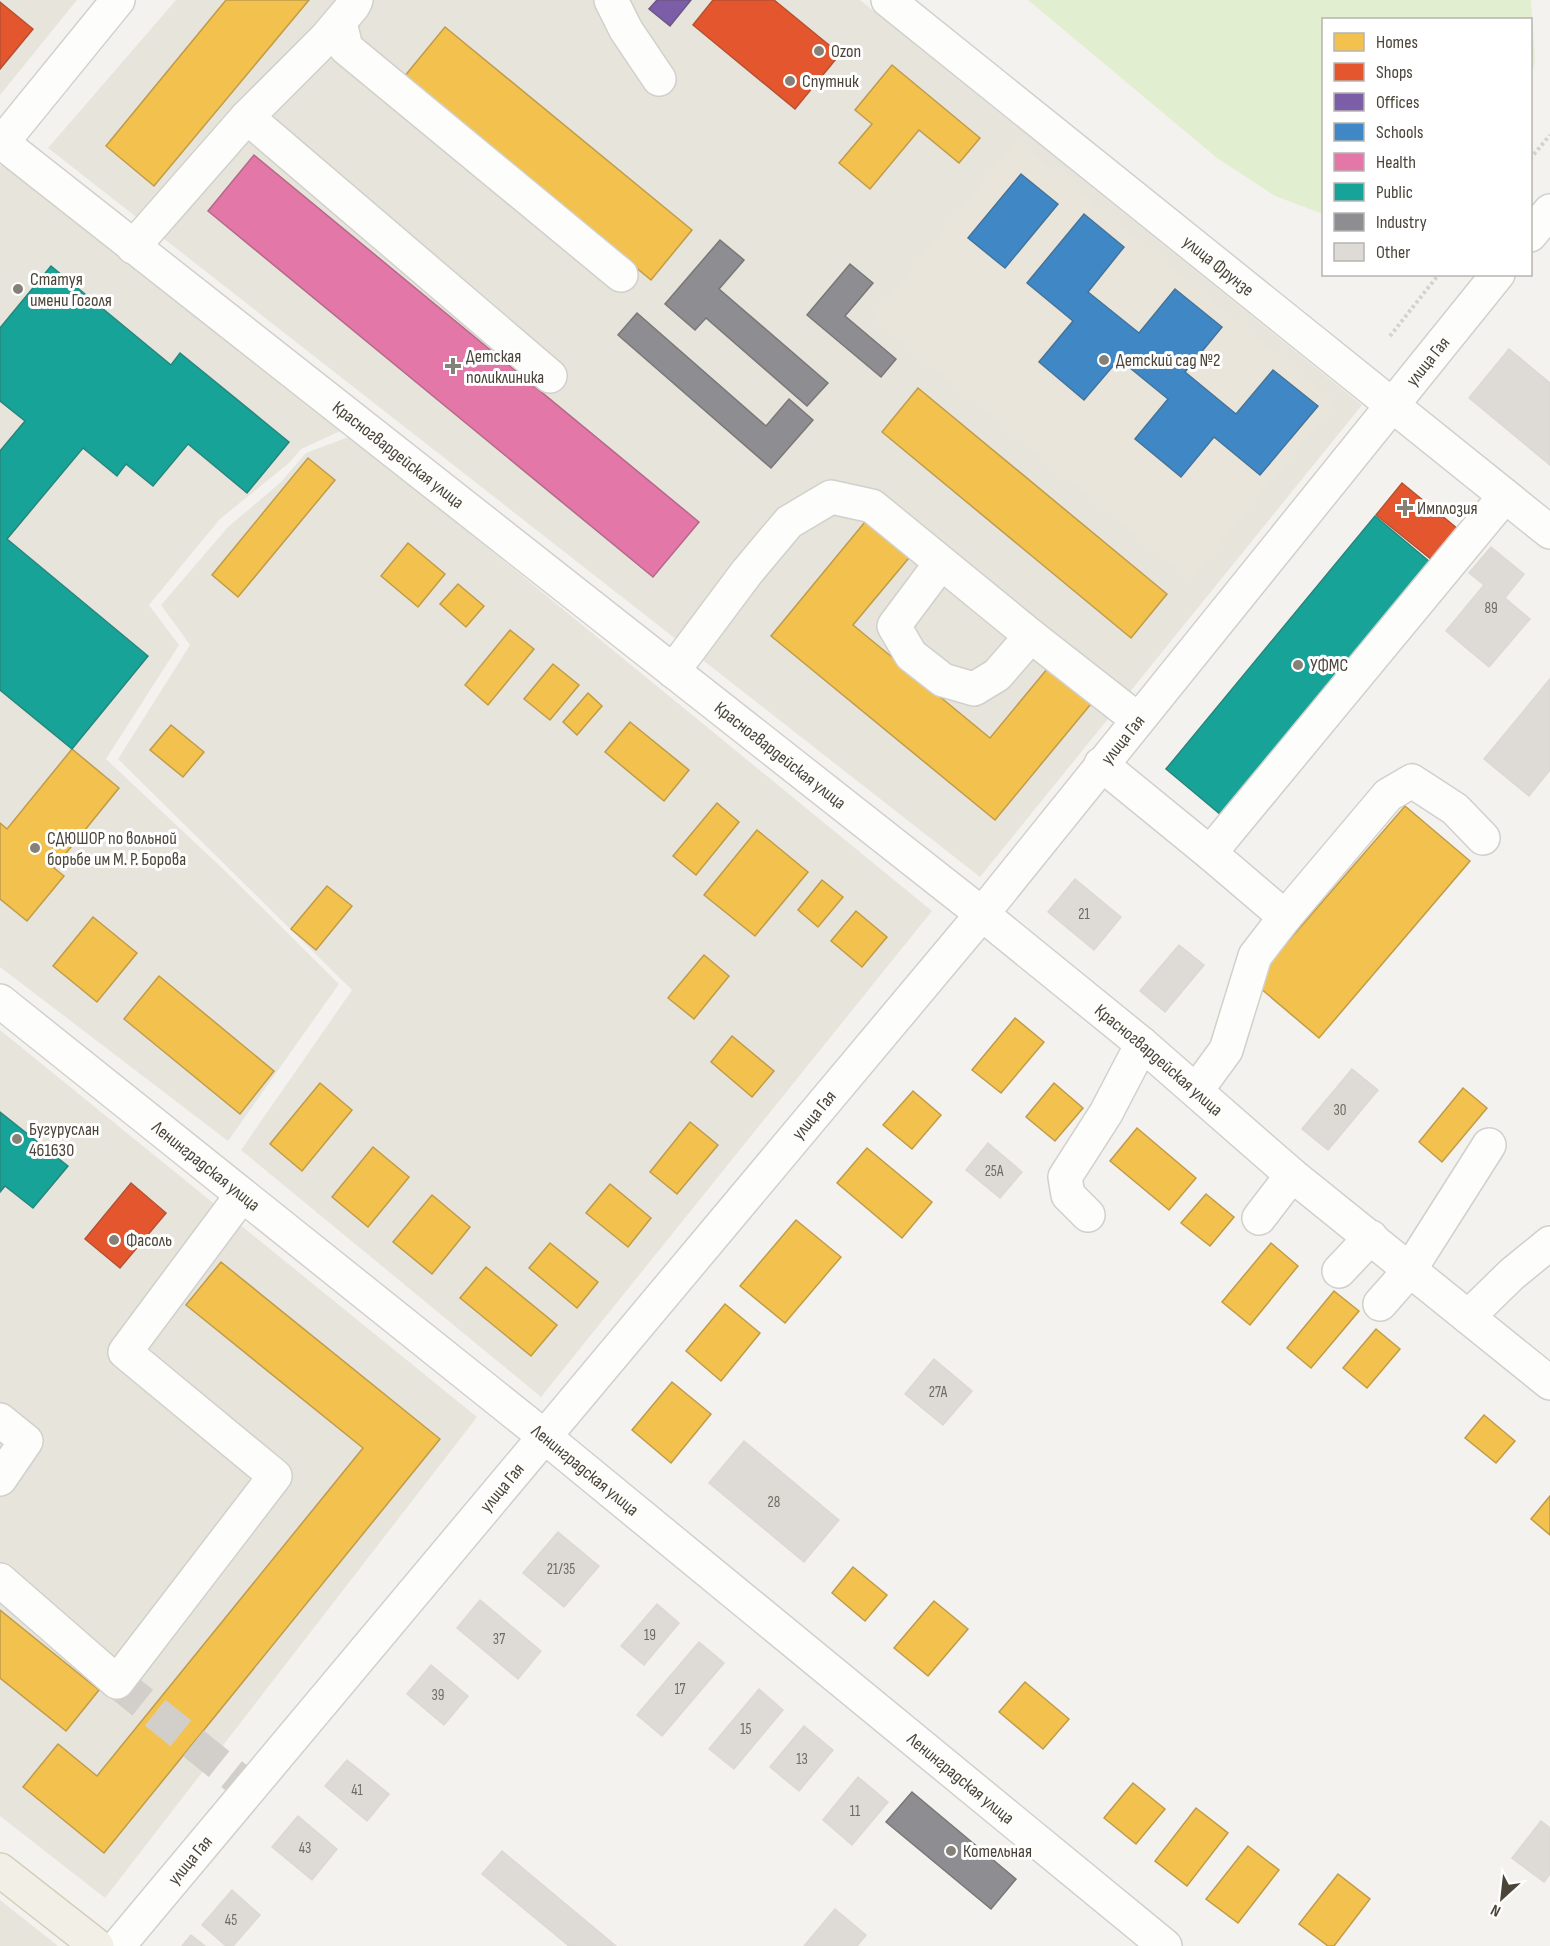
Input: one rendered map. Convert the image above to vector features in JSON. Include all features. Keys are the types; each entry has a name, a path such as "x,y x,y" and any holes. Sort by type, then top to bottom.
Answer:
{"main road":[{"path":"0,1870 97,1946"}],"street":[{"path":"1,143 118,0"},
{"path":"611,0 626,30 659,78"},
{"name":"улица Фрунзе","path":"899,9 1550,532"},
{"path":"134,247 247,117 326,38 348,11"},
{"path":"348,11 346,48 621,275"},
{"path":"247,117 550,376"},
{"name":"Красногвардейская улица","path":"1,143 982,915 1142,1044 1292,1175 1550,1383"},
{"path":"1532,233 1550,211"},
{"name":"улица Гая","path":"118,1946 982,915 1137,719 1496,276"},
{"path":"1210,854 1504,496"},
{"path":"673,671 747,572 789,522 831,497 872,506 1137,719"},
{"path":"941,563 894,626 911,655 943,680 974,688 997,675 1031,636"},
{"path":"1101,764 1285,917"},
{"path":"1196,1091 1226,1050 1255,956 1388,795 1412,781 1455,809 1483,838"},
{"name":"Ленинградская улица","path":"0,1001 545,1437 1165,1946"},
{"path":"1088,1215 1068,1195 1065,1177 1106,1113 1142,1044"},
{"path":"1380,1304 1409,1271 1489,1145"},
{"path":"1260,1218 1292,1175"},
{"path":"0,1580 117,1682 275,1476 125,1352 242,1194"},
{"path":"1339,1271 1371,1237"},
{"path":"1468,1317 1512,1274 1550,1243"},
{"path":"0,1420 26,1441 0,1479"}],"path":[{"path":"1532,157 1550,135"},
{"path":"1390,336 1437,276"}],"shaded area":[{"path":"0,0 77,0 0,95"},
{"path":"176,0 860,0 1362,405 980,877 48,148"},
{"name":"Детский сад №2","path":"1017,141 1336,403 1190,579 872,317"},
{"path":"8,156 345,429 301,449 289,463 220,519 149,605 179,645 106,759 221,867 339,984 228,1141 0,967 0,166"},
{"path":"351,436 932,911 541,1397 241,1150 352,990 118,759 190,645 161,605 228,527 281,482 306,453"},
{"path":"0,1030 477,1417 105,1898 0,1816"},
{"path":"0,1900 58,1946 0,1946"}],"green space":[{"path":"1028,0 1531,0 1535,61 1532,74 1532,18 1322,18 1322,214 1275,196 1217,158"}],"building: Homes":[{"path":"226,0 309,0 154,186 106,146"},
{"path":"445,27 692,230 651,280 404,77"},
{"path":"892,65 980,138 959,163 919,130 870,189 839,163 872,124 855,110"},
{"path":"918,388 1167,594 1131,638 882,432"},
{"path":"308,458 335,480 238,597 212,575"},
{"path":"869,517 913,553 853,625 990,738 1052,663 1095,699 995,820 771,636"},
{"path":"408,543 445,574 418,607 381,576"},
{"path":"458,584 484,606 466,627 440,604"},
{"path":"510,630 534,649 488,705 465,685"},
{"path":"553,664 579,685 550,720 524,699"},
{"path":"588,693 602,706 577,735 563,722"},
{"path":"630,722 689,770 664,801 605,752"},
{"path":"171,725 204,752 183,777 150,750"},
{"name":"СДЮШОР по вольной борьбе им М. Р. Борова","path":"72,749 119,788 54,868 64,876 27,921 0,899 0,823 7,829"},
{"path":"717,803 739,822 696,875 673,856"},
{"path":"1405,806 1470,861 1319,1038 1253,982"},
{"path":"757,830 808,872 755,936 704,895"},
{"path":"822,880 843,897 818,927 798,910"},
{"path":"327,886 352,906 316,950 291,929"},
{"path":"856,911 887,937 862,967 831,941"},
{"path":"93,917 137,953 97,1002 53,966"},
{"path":"704,955 729,976 694,1019 668,998"},
{"path":"159,976 274,1071 240,1114 124,1019"},
{"path":"1015,1018 1044,1042 1001,1093 972,1070"},
{"path":"732,1036 774,1071 752,1097 711,1062"},
{"path":"320,1083 352,1110 302,1171 270,1144"},
{"path":"1054,1083 1083,1108 1055,1141 1026,1117"},
{"path":"1463,1088 1487,1108 1442,1162 1419,1142"},
{"path":"913,1091 941,1115 912,1149 883,1125"},
{"path":"690,1122 718,1145 677,1194 650,1172"},
{"path":"1137,1128 1196,1178 1169,1210 1110,1161"},
{"path":"373,1147 409,1177 368,1227 332,1197"},
{"path":"867,1148 932,1202 902,1238 837,1183"},
{"path":"610,1184 651,1218 628,1247 586,1213"},
{"path":"1206,1194 1234,1217 1210,1246 1181,1223"},
{"path":"432,1195 470,1227 432,1274 393,1242"},
{"path":"796,1220 841,1257 785,1323 740,1286"},
{"path":"550,1243 598,1282 577,1308 529,1268"},
{"path":"1271,1243 1298,1266 1250,1325 1222,1302"},
{"path":"221,1262 440,1439 104,1853 23,1787 58,1744 97,1776 363,1448 186,1305"},
{"path":"486,1267 557,1325 531,1356 460,1298"},
{"path":"1334,1291 1359,1311 1311,1368 1287,1348"},
{"path":"725,1304 760,1333 721,1381 686,1351"},
{"path":"1376,1329 1400,1349 1367,1388 1343,1368"},
{"path":"672,1382 711,1414 671,1463 632,1430"},
{"path":"1484,1415 1515,1441 1496,1463 1465,1438"},
{"path":"1550,1496 1550,1535 1531,1519"},
{"path":"853,1567 887,1595 865,1621 832,1593"},
{"path":"934,1601 968,1629 928,1676 894,1648"},
{"path":"0,1610 99,1690 66,1731 0,1678"},
{"path":"1025,1682 1069,1719 1043,1749 999,1712"},
{"path":"1133,1783 1165,1809 1136,1844 1104,1818"},
{"path":"1196,1808 1228,1833 1187,1886 1155,1861"},
{"path":"1248,1846 1279,1870 1238,1923 1206,1899"},
{"path":"1338,1874 1370,1899 1334,1946 1328,1946 1299,1924"}],"building: Shops":[{"name":"Спутник","path":"713,0 774,0 840,54 795,109 693,25"},
{"path":"0,2 33,29 0,69"},
{"path":"1402,483 1458,529 1432,560 1376,515"},
{"path":"131,1183 166,1213 120,1268 85,1239"}],"building: Offices":[{"path":"657,0 691,0 670,26 649,9"}],"building: Schools":[{"path":"1021,174 1058,204 1005,268 968,238"},
{"path":"1084,214 1124,247 1088,292 1139,333 1175,289 1222,327 1185,372 1236,414 1273,370 1318,406 1260,475 1214,437 1181,477 1135,439 1168,399 1119,359 1084,400 1039,362 1073,321 1027,283"}],"building: Health":[{"name":"Детская поликлиника","path":"254,155 699,522 653,577 208,211"}],"building: Public":[{"path":"51,266 171,365 180,353 289,442 247,493 188,444 153,486 126,464 117,476 83,448 7,539 148,656 72,749 0,690 0,451 25,421 0,401 0,328"},
{"name":"УФМС","path":"1375,516 1430,562 1221,815 1166,769"},
{"name":"Бугуруслан 461630","path":"0,1112 68,1166 33,1208 5,1186 0,1192"}],"building: Industry":[{"path":"720,240 744,260 719,289 828,383 807,406 706,318 695,330 665,304"},
{"path":"850,264 873,283 845,316 896,359 881,377 807,315"},
{"path":"637,313 766,426 789,399 813,420 771,468 618,335"},
{"name":"Котельная","path":"912,1792 1016,1879 991,1909 886,1822"}],"building: Other":[{"path":"1509,349 1550,383 1550,465 1469,398"},
{"path":"1491,547 1524,574 1505,598 1530,619 1489,667 1446,631 1484,585 1469,573"},
{"path":"1550,679 1550,770 1529,796 1484,759"},
{"path":"1075,879 1121,917 1094,950 1048,912"},
{"path":"1179,945 1204,965 1165,1012 1140,991"},
{"path":"1352,1069 1378,1090 1328,1150 1302,1129"},
{"path":"988,1143 1022,1172 1000,1198 966,1170"},
{"path":"934,1359 972,1391 943,1425 905,1394"},
{"path":"744,1441 839,1520 804,1562 709,1483"},
{"path":"558,1532 599,1566 564,1607 523,1573"},
{"path":"480,1600 541,1651 518,1679 457,1628"},
{"path":"657,1604 679,1623 644,1665 621,1646"},
{"path":"699,1642 724,1663 662,1736 637,1715"},
{"path":"431,1665 468,1696 444,1725 407,1694"},
{"path":"759,1689 783,1710 734,1769 709,1749"},
{"path":"804,1726 833,1750 799,1791 770,1767"},
{"path":"347,1760 389,1794 367,1821 325,1786"},
{"path":"858,1777 888,1802 852,1845 823,1820"},
{"path":"298,1816 337,1849 312,1880 272,1847"},
{"path":"1541,1821 1550,1828 1550,1874 1544,1882 1512,1858"},
{"path":"502,1851 616,1946 569,1946 482,1874"},
{"path":"232,1890 260,1915 233,1946 226,1946 202,1925"},
{"path":"835,1909 866,1935 857,1946 804,1946"},
{"path":"191,1935 205,1946 182,1946"}],"tunnel":[{"path":"117,1682 250,1789"}],"place":[{"name":"Ozon","path":"819,51"},
{"name":"Спутник","path":"790,81"},
{"name":"Статуя имени Гоголя","path":"18,289"},
{"name":"Детский сад №2","path":"1104,360"},
{"name":"Детская поликлиника","path":"453,366"},
{"name":"Имплозия","path":"1405,508"},
{"name":"УФМС","path":"1298,665"},
{"name":"СДЮШОР по вольной борьбе им М. Р. Борова","path":"35,848"},
{"name":"Бугуруслан 461630","path":"17,1139"},
{"name":"Фасоль","path":"114,1240"},
{"name":"Котельная","path":"951,1851"}]}
